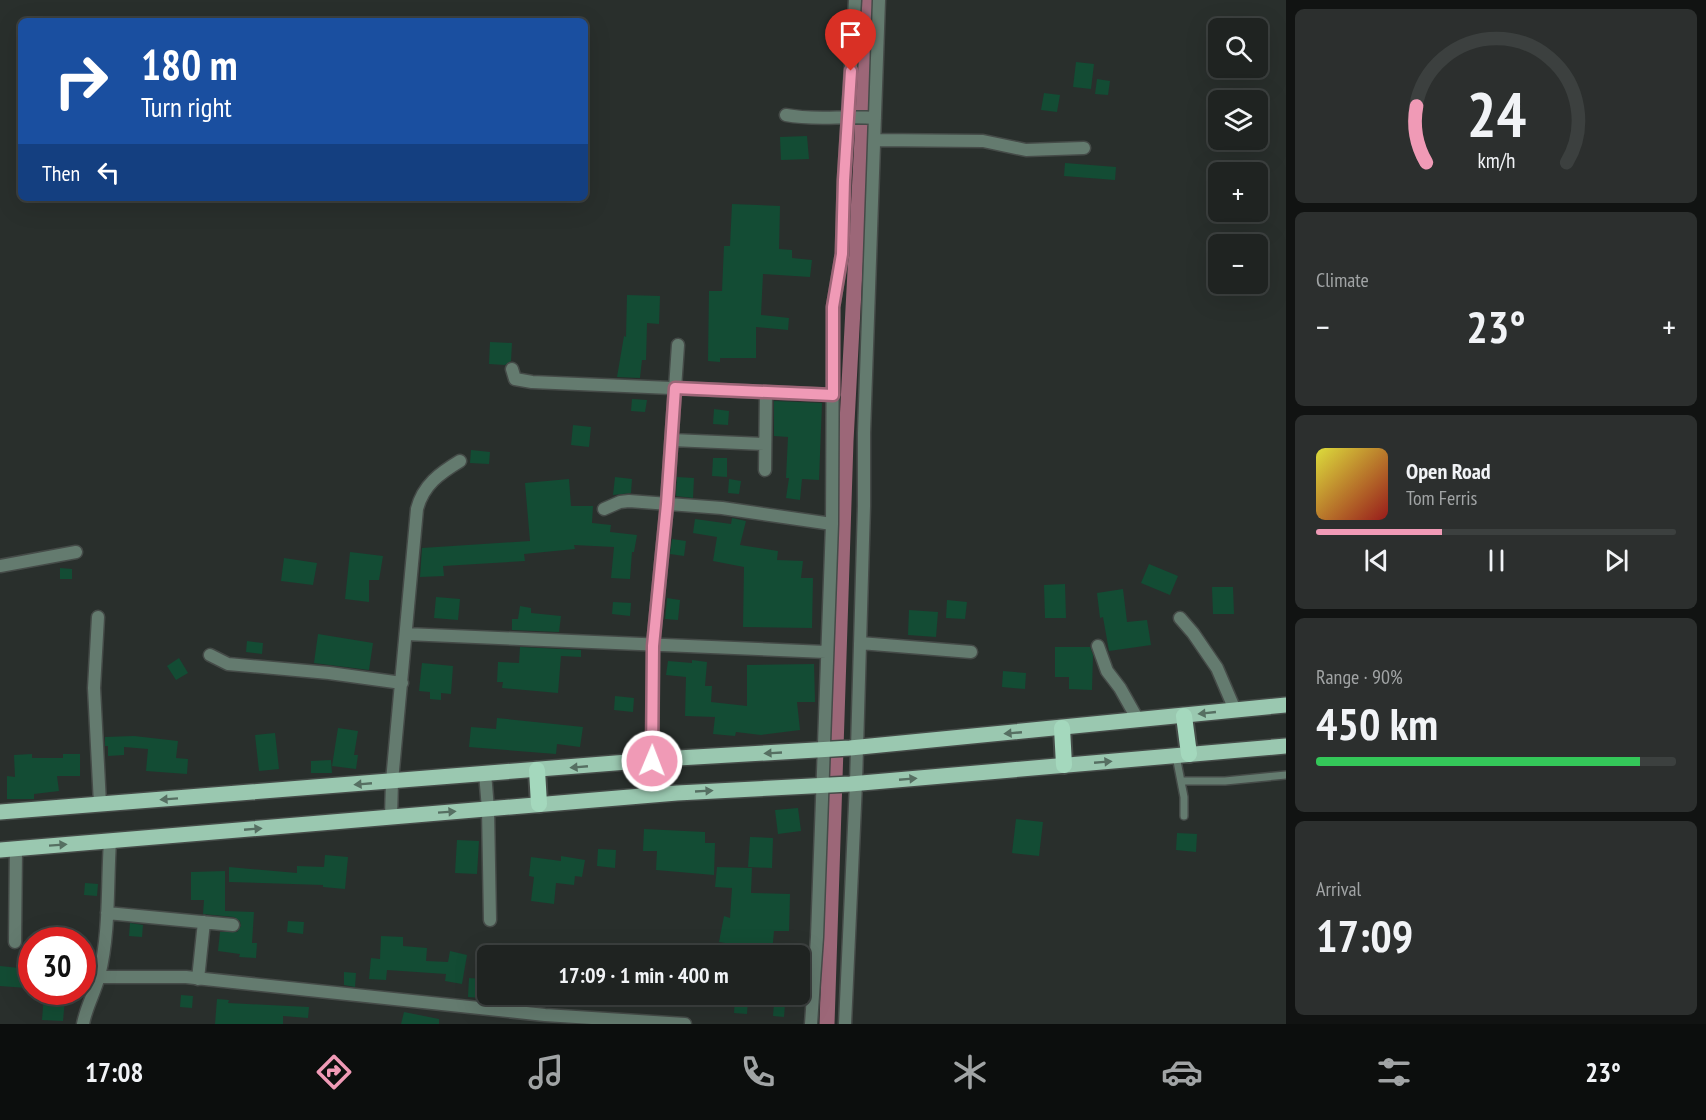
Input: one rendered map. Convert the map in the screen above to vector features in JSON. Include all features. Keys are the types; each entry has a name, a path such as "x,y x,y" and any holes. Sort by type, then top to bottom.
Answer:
{"highway":[{"path":"1182,755 1184,716"},
{"path":"1062,728 1064,765"},
{"path":"537,770 539,804"}],"main road":[{"path":"0,812 485,773 854,747 1286,705"},
{"path":"8,849 652,795 853,784 1286,746"}],"street":[{"path":"811,1024 828,749 826,652 832,524 833,307 842,254 844,180 853,117 855,0"},
{"path":"845,1024 854,747 860,643 864,433 875,140 873,118 879,0"},
{"path":"786,115 812,119 873,118"},
{"path":"875,140 983,141 1026,150 1084,148"},
{"path":"652,795 653,646 667,504 678,345"},
{"path":"512,369 514,379 521,381 833,395"},
{"path":"765,470 766,392"},
{"path":"672,440 765,444"},
{"path":"391,817 392,781 417,509 419,499 426,488 441,472 460,461"},
{"path":"604,509 629,501 722,508 832,524"},
{"path":"0,566 76,552"},
{"path":"98,617 94,688 100,804"},
{"path":"1180,618 1217,668 1235,710"},
{"path":"406,634 826,652"},
{"path":"860,643 971,652"},
{"path":"1098,646 1107,672 1120,688 1138,720"},
{"path":"210,655 228,664 329,673 402,683"},
{"path":"485,773 490,920"},
{"path":"83,1024 99,977 110,841"},
{"path":"8,849 15,942"},
{"path":"106,912 233,925"},
{"path":"198,979 204,922"},
{"path":"99,977 198,979 544,1020 685,1024"}],"lane":[{"path":"1182,755 1184,816"},
{"path":"1182,781 1226,781 1286,775"}],"building":[{"path":"1076,62 1094,64 1091,89 1073,87"},
{"path":"1097,79 1110,81 1108,95 1095,94"},
{"path":"1044,93 1060,95 1057,112 1041,110"},
{"path":"807,136 809,159 781,160 780,137"},
{"path":"1065,163 1116,167 1115,180 1064,176"},
{"path":"732,204 780,206 779,249 792,250 792,258 812,260 810,277 763,274 761,315 789,318 788,330 756,327 756,358 720,358 720,362 708,361 709,291 722,291 724,246 730,246"},
{"path":"627,295 660,296 659,324 647,323 646,360 642,360 640,378 617,377 624,336 626,337"},
{"path":"490,342 512,343 511,361 505,365 489,364"},
{"path":"632,399 647,400 645,412 631,411"},
{"path":"774,401 822,403 819,480 802,479 800,500 786,498 789,478 786,478 788,437 774,436"},
{"path":"714,409 729,411 728,425 713,424"},
{"path":"573,425 591,427 589,447 571,445"},
{"path":"471,450 490,452 489,464 470,463"},
{"path":"713,458 727,458 727,477 712,476"},
{"path":"615,477 632,479 631,493 613,495"},
{"path":"677,477 694,478 693,498 676,496"},
{"path":"569,479 571,506 593,506 592,523 611,525 610,532 637,535 634,552 632,552 630,579 611,578 614,547 574,545 575,549 524,554 525,561 443,566 444,576 420,577 422,548 530,541 525,483"},
{"path":"729,479 741,481 739,494 728,493"},
{"path":"732,518 746,521 740,545 778,551 777,560 803,561 801,578 813,578 812,628 743,627 744,567 713,561 717,537 693,533 695,519 731,524"},
{"path":"672,539 686,541 684,556 670,554"},
{"path":"350,552 383,556 379,580 369,580 369,602 345,599"},
{"path":"284,558 317,563 313,585 281,581"},
{"path":"1149,564 1178,576 1170,595 1141,583"},
{"path":"60,568 72,569 72,579 60,579"},
{"path":"1065,584 1066,618 1045,618 1044,585"},
{"path":"1212,587 1233,587 1234,614 1213,614"},
{"path":"1123,589 1127,622 1147,620 1151,645 1109,651 1103,617 1100,618 1097,593"},
{"path":"436,597 460,599 458,620 434,618"},
{"path":"667,598 680,600 678,620 665,619"},
{"path":"947,600 967,602 965,619 946,618"},
{"path":"613,602 631,603 630,616 612,614"},
{"path":"520,606 531,608 531,613 561,616 559,632 512,630 512,619 518,619"},
{"path":"909,610 938,612 936,637 908,635"},
{"path":"318,634 373,643 369,670 314,663"},
{"path":"247,641 263,643 262,654 246,652"},
{"path":"520,647 581,650 581,657 561,656 558,693 502,688 503,682 497,682 498,662 519,663"},
{"path":"1055,647 1090,647 1093,655 1092,690 1069,689 1069,677 1055,677"},
{"path":"179,658 188,673 176,680 167,666"},
{"path":"692,660 707,662 705,686 712,686 711,702 747,706 747,665 814,664 815,702 797,702 800,730 761,735 736,732 735,736 713,734 715,717 685,716 686,677 666,675 668,661 692,663"},
{"path":"422,663 453,666 451,694 441,693 441,700 430,699 430,692 419,691"},
{"path":"1003,671 1026,673 1025,689 1002,687"},
{"path":"615,696 634,698 633,712 614,710"},
{"path":"497,718 583,727 580,747 557,744 556,754 469,747 471,727 496,729"},
{"path":"338,728 358,731 354,755 358,755 356,769 332,766"},
{"path":"275,733 279,769 259,771 255,735"},
{"path":"134,736 178,741 176,758 188,759 187,774 146,771 148,749 124,747 124,755 108,756 105,737"},
{"path":"32,754 32,758 63,758 63,754 80,754 80,776 57,776 59,791 34,794 34,799 7,799 7,776 15,777 14,755"},
{"path":"331,760 332,773 311,773 311,761"},
{"path":"798,808 801,831 778,834 775,810"},
{"path":"1016,819 1043,822 1039,856 1012,853"},
{"path":"644,829 705,832 705,843 715,843 714,875 656,870 657,851 643,851"},
{"path":"1177,833 1197,834 1196,852 1176,850"},
{"path":"750,837 773,838 772,868 748,867"},
{"path":"457,840 479,841 477,874 455,873"},
{"path":"598,849 616,850 615,868 597,866"},
{"path":"325,855 348,857 345,889 323,887 323,885 229,882 229,867 297,873 297,866 324,867"},
{"path":"561,856 585,860 582,877 575,876 574,885 556,883 554,904 531,901 534,877 529,876 531,857 561,861"},
{"path":"717,867 752,868 751,893 790,894 789,931 774,931 773,945 737,945 719,942 724,916 730,918 732,888 715,887"},
{"path":"225,871 225,911 254,912 252,943 257,943 256,958 239,957 240,954 218,951 220,932 237,932 241,926 240,921 234,917 203,914 204,900 191,900 191,872"},
{"path":"85,883 98,884 97,896 84,895"},
{"path":"288,921 304,922 303,934 287,932"},
{"path":"130,923 143,925 142,937 129,936"},
{"path":"381,936 403,937 403,946 427,948 426,961 448,962 450,951 467,955 462,984 445,981 446,974 387,970 386,980 369,979 371,958 380,959"},
{"path":"0,966 18,968 18,987 0,986"},
{"path":"344,972 356,973 355,987 344,985"},
{"path":"469,978 477,979 477,998 468,997"},
{"path":"181,995 193,996 192,1008 180,1007"},
{"path":"217,999 229,1000 228,1003 309,1007 308,1018 283,1016 283,1024 215,1024"},
{"path":"43,1005 64,1005 63,1021 42,1020"},
{"path":"735,1005 748,1005 747,1014 734,1013"},
{"path":"774,1005 785,1005 784,1017 773,1016"},
{"path":"404,1012 439,1019 439,1024 401,1024"}],"waterway":[{"path":"827,1024 846,441 862,139 866,0"}],"route":[{"path":"652,761 653,646 667,504 675,388 833,395 833,307 836,278 842,254 851,71"}]}
